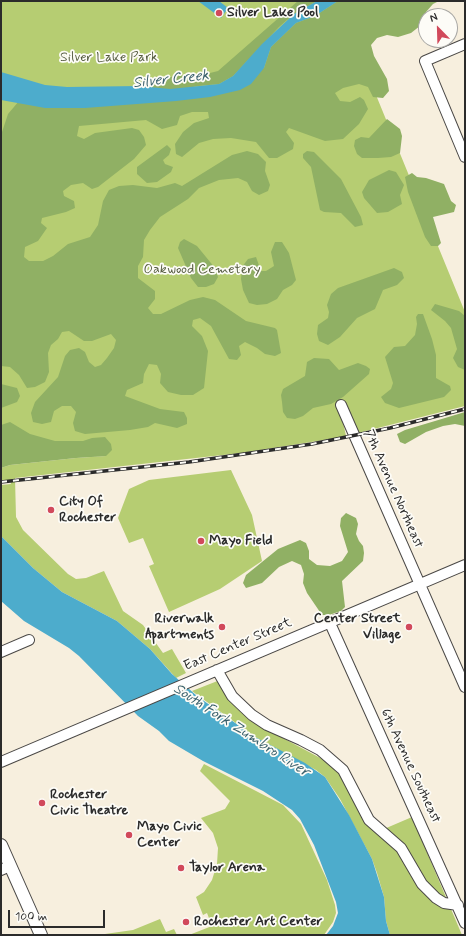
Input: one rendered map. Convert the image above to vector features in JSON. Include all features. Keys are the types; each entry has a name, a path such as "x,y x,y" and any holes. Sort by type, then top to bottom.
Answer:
{"main road":[{"path":"1,845 6,868 41,935"}],"street":[{"path":"465,44 425,61 465,156"},
{"name":"7th Avenue Northeast","path":"340,405 465,687"},
{"name":"East Center Street","path":"1,762 329,621 465,565"},
{"name":"6th Avenue Southeast","path":"329,621 465,922"},
{"path":"1,652 29,640"},
{"path":"217,670 232,696 252,715 267,725 302,740 314,747 344,770 369,820 401,848 422,884 436,898 444,903 458,905"}],"green space":[{"name":"Oakwood Cemetery","path":"1,1 429,1 353,39 465,312 465,406 358,433 352,420 343,422 346,436 324,440 241,453 15,478 16,517 23,530 68,574 76,579 86,578 104,571 123,611 143,625 163,653 172,649 186,673 176,678 150,649 117,621 62,592 33,568 1,536 1,485 11,484 10,480 1,481 1,468 10,465 106,456 1,460"},
{"path":"298,1 317,1 294,14 279,27 233,76 219,84 198,86 162,93 149,90 151,86 170,77 183,75 194,77 218,71"},
{"path":"338,1 439,1 430,8 418,8 418,28 411,33 398,37 387,35 377,38 371,45 374,56 387,79 389,91 383,98 373,97 368,87 359,84 343,88 335,93 340,101 350,102 360,97 364,100 368,109 359,124 343,139 325,141 289,128 286,132 294,143 293,149 277,158 269,158 256,142 231,138 213,139 199,143 182,157 176,154 175,144 183,132 194,123 209,118 208,112 192,112 180,116 177,125 162,129 146,120 79,126 77,136 84,139 95,133 132,128 139,130 144,137 146,145 134,159 98,187 92,189 83,183 71,185 63,191 64,196 74,201 75,208 66,212 42,218 41,223 47,228 38,241 25,247 24,257 29,261 43,261 53,256 68,244 90,237 98,225 103,201 109,190 119,186 133,185 157,188 175,183 182,186 232,155 247,151 258,154 266,162 265,171 270,185 268,191 259,195 252,191 247,182 238,178 219,180 199,188 188,199 160,217 150,230 144,240 143,257 138,266 138,278 155,291 155,299 148,308 153,314 161,314 190,300 203,297 215,300 246,321 275,328 277,330 281,353 275,356 265,354 245,342 239,346 241,355 237,360 229,359 211,326 200,318 193,320 192,326 202,336 208,351 204,388 193,395 181,395 168,392 160,383 161,374 157,365 149,364 144,374 143,383 127,390 125,396 160,409 184,412 187,418 187,424 177,428 155,423 148,427 130,430 85,434 75,431 73,423 76,412 71,406 62,406 54,411 51,422 42,424 33,422 31,413 35,402 58,377 65,356 70,350 79,348 85,352 89,362 95,367 101,365 107,358 114,348 116,340 111,334 92,341 84,341 69,331 62,332 58,339 51,345 48,353 49,372 45,382 35,387 27,388 19,375 10,367 1,366 1,135 8,114 19,101 213,90 264,68 271,47 296,23 315,16"},
{"path":"387,119 400,129 402,136 400,153 391,157 362,158 357,154 354,146 355,140 361,137 369,138"},
{"path":"167,145 171,149 169,155 163,160 165,164 173,167 171,172 157,182 147,183 137,174 137,167"},
{"path":"307,151 314,152 341,179 361,217 363,225 355,227 341,213 324,212 320,210 311,167 303,158 303,154"},
{"path":"389,170 396,172 404,185 400,195 402,204 388,212 377,213 364,198 362,192 369,180"},
{"path":"412,173 417,177 426,178 444,184 451,201 456,205 454,212 433,217 441,243 438,246 431,246 425,237 408,192 405,177"},
{"path":"184,239 197,246 215,268 218,277 214,284 206,287 198,287 191,278 178,248 180,242"},
{"path":"275,242 282,242 289,253 296,280 292,285 283,290 277,299 267,304 257,305 249,303 243,290 241,279 242,267 248,259 256,257 261,271 266,271 274,266 271,252"},
{"path":"394,268 402,272 404,278 397,285 383,290 375,309 357,318 340,337 328,345 319,341 317,334 318,325 328,318 329,312 327,305 331,294 338,288"},
{"path":"435,304 459,311 465,316 465,370 458,367 453,358 457,349 451,328 431,310"},
{"path":"418,314 423,314 432,339 436,355 436,378 450,386 451,390 444,397 399,408 385,403 381,397 391,389 393,383 385,357 394,347 405,346 415,335 417,324 416,317"},
{"path":"314,358 329,359 339,370 358,363 370,369 369,374 343,397 331,404 313,408 303,416 295,419 287,418 283,412 281,395 283,389 305,376 307,362"},
{"path":"1,384 17,388 20,396 17,402 1,408"},
{"path":"465,412 465,426 455,424 443,426 426,432 405,444 400,442 397,434 405,430"},
{"path":"10,422 30,434 55,441 83,441 92,438 105,437 111,444 112,450 106,456 10,465 1,468 1,425"},
{"name":"Mayo Field","path":"231,470 252,515 262,561 220,589 169,612 149,566 154,564 143,538 129,543 118,518 129,489 149,480"},
{"path":"346,513 356,518 358,524 356,534 363,546 364,553 363,561 342,581 345,607 341,611 329,615 322,615 307,593 303,583 304,574 301,565 292,561 279,567 262,583 246,588 243,583 246,575 278,549 300,540 306,543 309,551 309,559 317,565 330,566 342,561 348,552 340,526 341,518"},
{"path":"220,680 279,736 324,760 339,773 363,816 384,829 412,817 462,935 390,935 386,921 384,897 372,859 340,799 325,777 316,770 255,737 192,691"},
{"path":"204,764 283,805 301,824 327,880 335,905 336,913 333,922 324,935 189,935 212,926 207,913 203,915 196,897 204,892 212,880 217,864 218,848 213,833 201,818 225,809 230,801 200,771"},
{"path":"160,919 166,932 174,929 177,935 98,935 133,930"}],"water":[{"name":"Silver Lake Pool","path":"198,1 219,1 228,8 221,18"},
{"path":"317,1 338,1 315,16 296,23 271,47 264,68 251,84 240,90 210,97 176,101 85,108 45,108 1,100 1,72 45,85 67,87 139,86 170,89 219,84 233,76 262,44 294,14"},
{"name":"South Fork Zumbro River","path":"1,536 33,568 62,592 117,621 150,649 172,674 197,696 255,737 305,763 325,777 349,815 372,859 384,897 386,921 390,935 326,935 333,926 338,913 336,902 314,845 300,819 292,810 263,791 203,761 169,741 159,731 138,716 79,656 69,648 24,621 1,601"}],"railway":[{"path":"1,482 189,462 312,444 390,428 465,409"}],"place":[{"name":"Silver Lake Pool","path":"219,13"},
{"name":"City Of Rochester","path":"51,510"},
{"name":"Mayo Field","path":"201,541"},
{"name":"Riverwalk Apartments","path":"222,627"},
{"name":"Center Street Village","path":"409,627"},
{"name":"Rochester Civic Theatre","path":"42,803"},
{"name":"Mayo Civic Center","path":"129,835"},
{"name":"Taylor Arena","path":"181,868"},
{"name":"Rochester Art Center","path":"186,922"}],"park label":[{"name":"Silver Lake Park","path":"109,58"}],"water label":[{"name":"Silver Creek","path":"171,80"}]}
